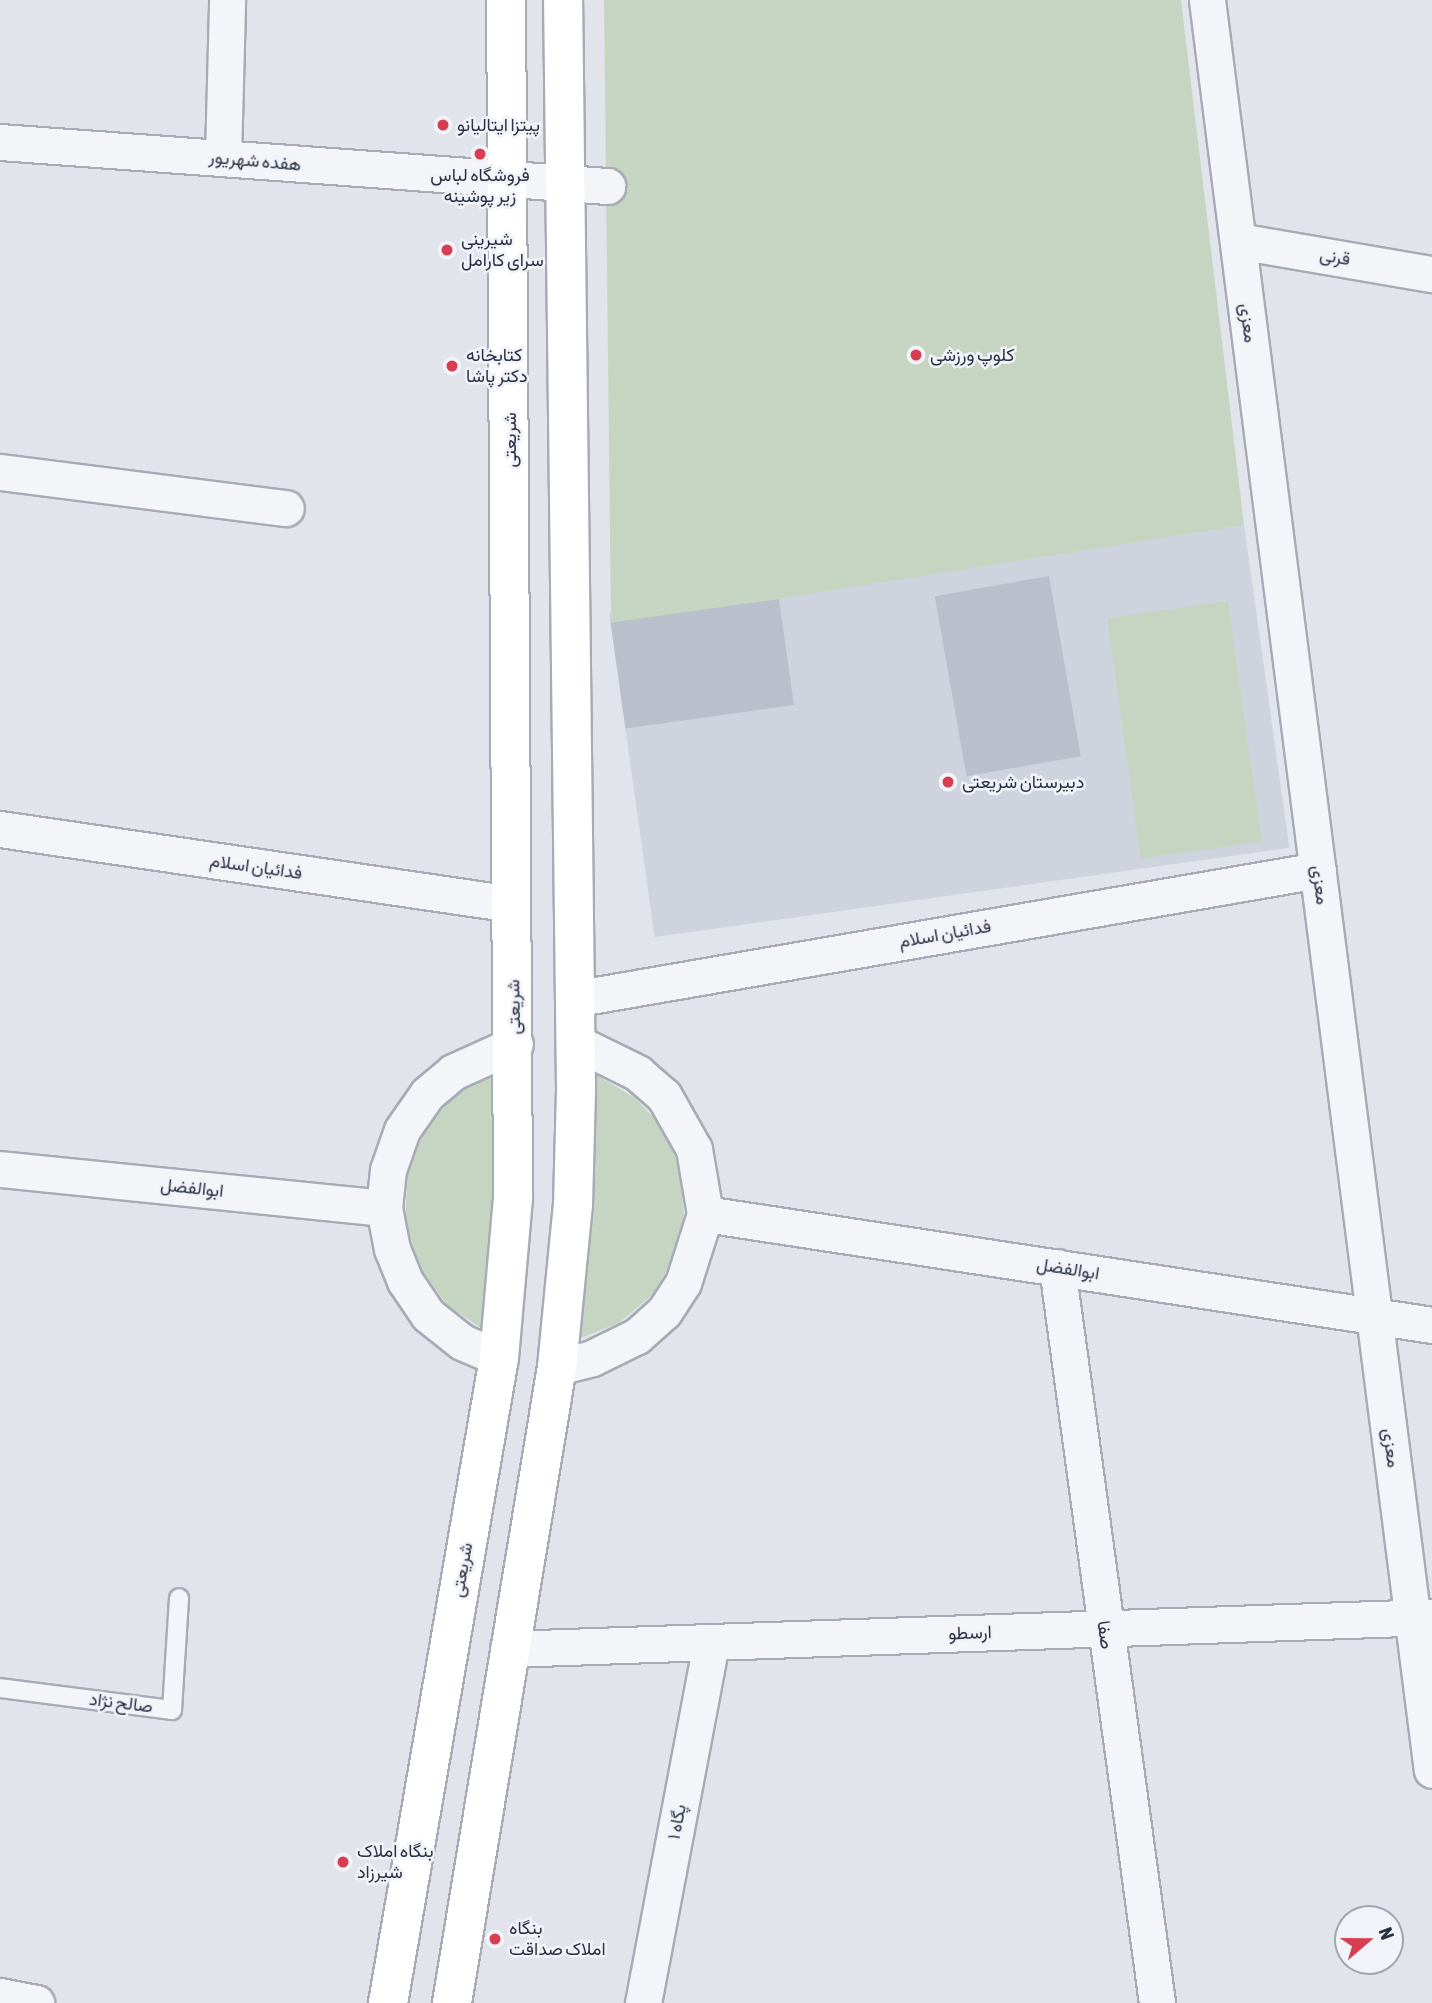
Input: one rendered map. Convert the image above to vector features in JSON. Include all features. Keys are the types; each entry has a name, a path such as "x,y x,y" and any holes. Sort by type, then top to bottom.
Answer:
{"main road":[{"name":"شریعتی","path":"388,2003 499,1358 513,1199 515,1044 506,0"},
{"path":"452,2003 557,1367 573,1205 575,1042 563,0"}],"street":[{"path":"223,158 227,0"},
{"name":"معزی","path":"1207,0 1375,1317 1422,1617 1432,1770"},
{"name":"هفده شهریور","path":"0,142 607,186"},
{"name":"قرنی","path":"1238,241 1432,274"},
{"path":"0,472 286,508"},
{"name":"فدائیان اسلام","path":"0,829 512,904"},
{"name":"فدائیان اسلام","path":"573,999 1318,870"},
{"path":"557,1367 592,1358 638,1336 664,1312 683,1283 705,1214 694,1149 664,1096 638,1073 575,1042"},
{"path":"499,1358 462,1342 428,1315 405,1281 392,1249 384,1208 388,1170 402,1130 427,1094 463,1066 515,1044"},
{"name":"ابوالفضل","path":"0,1169 384,1208"},
{"name":"ابوالفضل","path":"705,1214 1432,1325"},
{"name":"صفا","path":"1057,1267 1157,2003"},
{"name":"ارسطو","path":"509,1649 1422,1617"},
{"name":"پگاه ۱","path":"643,2003 711,1642"},
{"path":"0,1996 36,2003"}],"lane":[{"name":"صالح نژاد","path":"0,1688 172,1710 178,1598"}],"shaded area":[{"name":"دبیرستان شریعتی","path":"1244,525 1289,848 655,937 609,614"}],"green space":[{"name":"کلوپ ورزشی","path":"604,0 1181,0 1244,525 611,625"},
{"path":"1228,601 1262,842 1141,859 1107,618"},
{"path":"502,1069 487,1332 447,1305 419,1266 405,1220 408,1172 426,1127 459,1092"},
{"path":"591,1072 635,1098 662,1127 680,1168 684,1214 675,1256 653,1294 619,1323 573,1341"}],"building":[{"path":"1049,576 1081,756 967,776 935,596"},
{"path":"779,599 794,705 626,729 611,623"}],"place":[{"name":"پیتزا ایتالیانو","path":"443,125"},
{"name":"فروشگاه لباس زیر پوشینه","path":"480,154"},
{"name":"شیرینی سرای کارامل","path":"447,250"},
{"name":"کلوپ ورزشی","path":"916,355"},
{"name":"کتابخانه دکتر پاشا","path":"452,366"},
{"name":"دبیرستان شریعتی","path":"948,782"},
{"name":"بنگاه املاک شیرزاد","path":"343,1862"},
{"name":"بنگاه املاک صداقت","path":"495,1939"}]}
